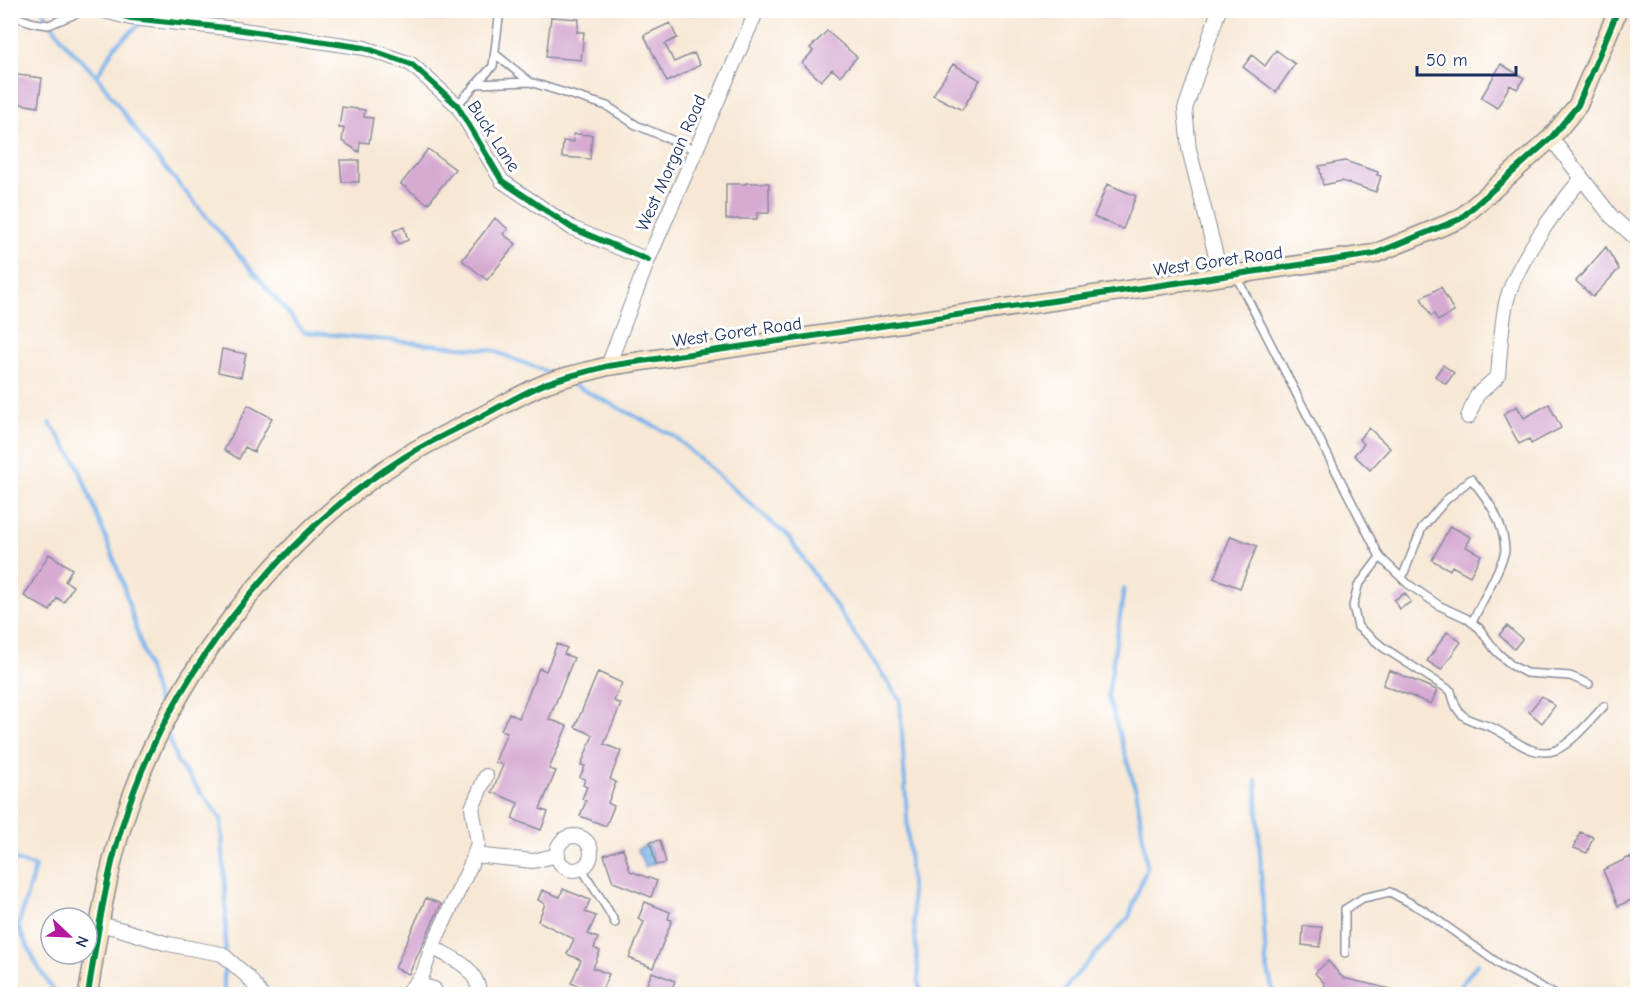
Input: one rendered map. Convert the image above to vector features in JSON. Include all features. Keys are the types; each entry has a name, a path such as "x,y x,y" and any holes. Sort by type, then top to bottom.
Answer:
{"street":[{"name":"Buck Lane","path":"101,10 131,18 236,29 365,48 411,64 457,105 502,181 572,228 648,260"},
{"name":"West Morgan Road","path":"608,366 648,260 757,10"},
{"path":"1220,10 1185,109 1189,149 1228,275"},
{"name":"West Goret Road","path":"99,924 122,826 148,759 175,702 200,661 279,562 317,524 358,490 406,456 547,383 608,366 1374,254 1460,219 1551,138 1578,105 1618,10"},
{"path":"1551,138 1611,216 1638,240"},
{"path":"1468,417 1477,395 1498,376 1506,303 1518,274 1556,209 1582,178"},
{"path":"411,989 422,976 432,947 474,855 477,843 472,808 486,776"},
{"path":"574,836 585,840 591,849 587,865 582,868 577,870 562,865 558,850 564,840 574,836"},
{"path":"474,855 533,861 558,855"},
{"path":"99,924 168,944 222,954 248,977 261,994"},
{"path":"432,947 469,968 479,984 480,994"},
{"name":"West Goret Road","path":"88,994 92,966"},
{"path":"411,989 434,989 436,994"}],"lane":[{"path":"10,15 49,25 85,10"},
{"path":"457,105 493,66 500,10"},
{"path":"495,54 530,82"},
{"path":"476,84 530,82 607,106 636,125 696,150"},
{"path":"1228,275 1380,557 1402,578 1440,606 1472,622 1510,665 1526,673 1570,676 1589,684"},
{"path":"1402,578 1422,528 1446,500 1471,480 1488,499 1501,528 1505,552 1472,622"},
{"path":"1380,557 1358,586 1353,606 1358,627 1384,648 1451,691 1455,707 1466,718 1493,728 1527,749 1556,750 1605,706"},
{"path":"582,868 591,886 607,906 615,923"},
{"path":"1345,953 1345,909 1363,898 1390,892 1425,911 1502,966 1554,994"}],"water":[{"path":"648,844 655,863 645,867 637,849"}],"building":[{"path":"551,17 579,19 577,32 584,32 581,60 546,57"},
{"path":"670,23 677,38 665,44 674,62 694,53 700,65 667,82 644,35"},
{"path":"827,31 857,57 840,76 832,69 821,81 802,63 813,51 810,48"},
{"path":"1276,50 1295,64 1276,92 1243,67 1252,55 1265,66"},
{"path":"953,64 980,80 962,110 933,95"},
{"path":"1501,64 1524,78 1517,89 1510,85 1497,108 1481,98"},
{"path":"10,74 42,78 38,107 10,102"},
{"path":"342,107 365,110 364,117 373,118 369,143 360,142 359,152 342,141 344,128 339,128"},
{"path":"573,134 592,135 590,159 562,157 563,141 574,142"},
{"path":"428,149 455,169 428,204 401,184"},
{"path":"340,160 359,160 359,182 342,182"},
{"path":"1345,161 1378,172 1377,175 1381,176 1376,192 1342,181 1323,185 1319,166"},
{"path":"769,183 769,213 757,213 757,219 726,219 726,184"},
{"path":"1107,184 1136,196 1123,229 1094,217"},
{"path":"495,218 508,229 503,234 516,244 487,280 462,260"},
{"path":"404,227 408,240 398,244 393,231"},
{"path":"1606,247 1619,269 1593,297 1576,281"},
{"path":"1441,287 1454,312 1438,321 1434,314 1431,316 1421,298"},
{"path":"222,349 246,354 241,377 218,372"},
{"path":"1443,365 1454,373 1446,384 1435,376"},
{"path":"1549,404 1561,428 1531,444 1529,439 1519,444 1503,414 1517,406 1524,418"},
{"path":"248,405 272,418 254,452 245,447 239,459 224,450"},
{"path":"1369,428 1390,448 1370,470 1354,455 1364,444 1359,439"},
{"path":"1450,526 1471,537 1466,547 1481,555 1470,576 1452,566 1450,570 1432,560"},
{"path":"1231,536 1257,546 1240,588 1214,578"},
{"path":"49,554 72,569 65,581 73,586 64,602 57,598 50,611 24,596"},
{"path":"1405,593 1411,602 1400,609 1394,600"},
{"path":"1507,626 1522,639 1514,649 1499,635"},
{"path":"1447,632 1461,642 1441,670 1427,661"},
{"path":"557,644 567,648 564,654 574,658 549,719 567,726 549,769 556,771 540,809 548,812 541,830 512,819 518,803 492,792 503,765 495,762 507,732 501,730 509,713 519,718 539,668 546,671"},
{"path":"1389,670 1437,690 1431,704 1383,685"},
{"path":"598,672 622,683 614,701 621,704 604,744 621,751 610,779 616,782 608,803 614,806 606,826 580,816 586,801 582,799 587,787 583,785 585,779 580,777 585,766 581,765 593,735 575,727"},
{"path":"1542,696 1555,706 1542,723 1529,712"},
{"path":"1580,832 1593,837 1587,853 1574,848"},
{"path":"660,840 666,863 656,865 650,842"},
{"path":"623,848 630,871 657,881 651,897 613,882 604,855"},
{"path":"1630,857 1638,873 1638,897 1618,906 1603,870"},
{"path":"563,889 590,900 585,912 596,916 588,934 598,938 594,948 600,951 593,968 609,974 600,994 571,983 581,960 567,954 574,939 538,921 545,904 538,900 542,890 560,897"},
{"path":"426,898 441,904 409,974 395,968"},
{"path":"645,902 670,912 668,919 672,920 653,968 629,958 644,922 638,919"},
{"path":"1303,926 1322,927 1320,947 1302,945"},
{"path":"1328,961 1343,978 1391,989 1390,994 1330,994 1315,973"},
{"path":"652,972 675,981 670,994 643,994"}],"waterway":[{"path":"42,10 67,46 97,76"},
{"path":"141,23 115,46 97,76 150,150 304,332 491,350 555,375"},
{"path":"570,383 674,436 789,538 900,700 920,994"},
{"path":"50,423 77,463 121,578 162,715"},
{"path":"1063,994 1070,982 1129,917 1147,867 1137,794 1108,696 1124,589"},
{"path":"168,734 177,762 221,818 226,906 225,952"},
{"path":"1256,780 1266,963 1274,994"},
{"path":"10,858 35,867 18,927 55,994"},
{"path":"224,963 224,994"},
{"path":"1454,994 1478,963"}],"cycle path":[{"path":"101,10 131,18 236,29 365,48 411,64 457,105 502,181 572,228 648,260"},
{"path":"88,994 106,889 122,826 142,772 167,719 197,666 232,617 271,570 314,527 359,489 406,456 547,383 608,366 1374,254 1460,219 1551,138 1578,105 1618,10"}]}
